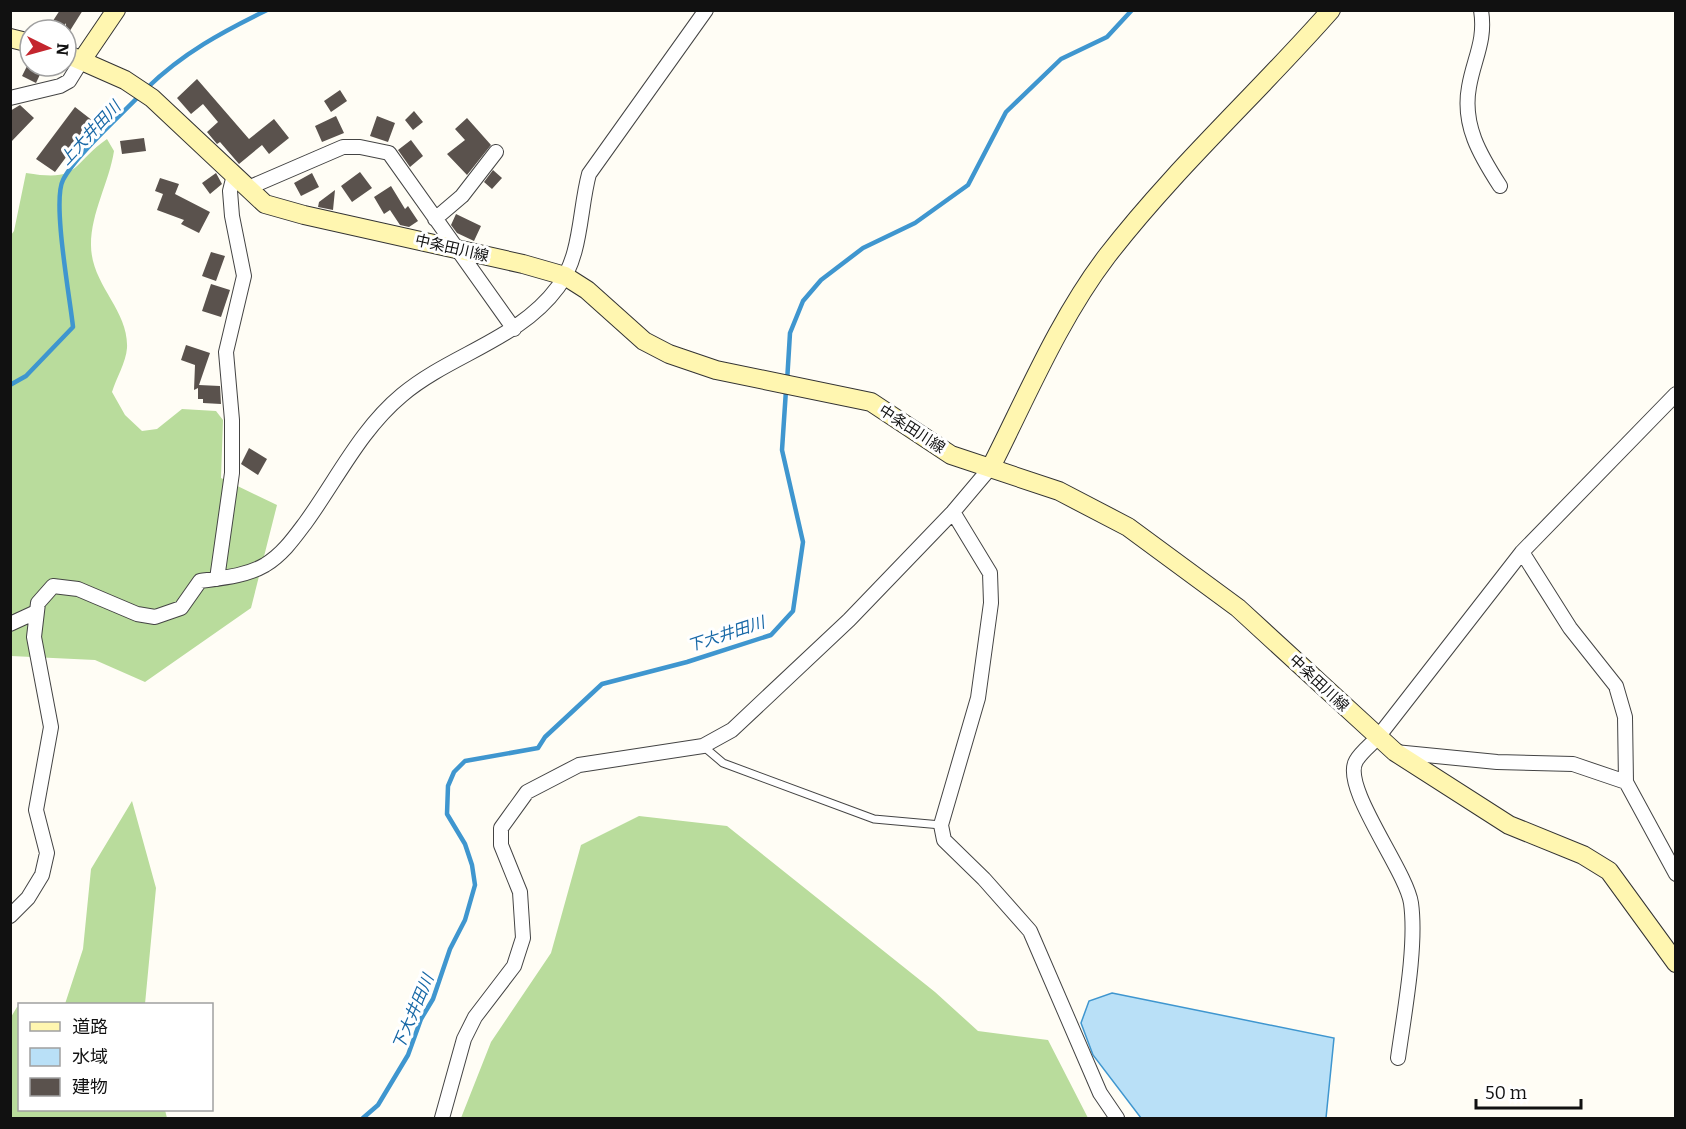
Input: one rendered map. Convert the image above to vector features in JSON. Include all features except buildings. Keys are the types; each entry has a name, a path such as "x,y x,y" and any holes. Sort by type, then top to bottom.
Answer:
{"main road":[{"path":"78,53 116,10"},
{"path":"991,467 1065,321 1107,257 1206,142 1331,10"},
{"name":"中条田川線","path":"78,59 124,80 152,98 265,204 565,276 587,290 644,341 669,354 716,370 871,402 951,455 1059,491 1128,527 1238,608 1395,752 1509,825 1583,855 1609,871 1676,963"}],"street":[{"path":"10,916 28,898 42,875 47,853 36,810 51,727 34,637 38,603 54,586 78,589 137,614 155,617 181,608 200,581 249,573 266,564 287,547 334,483 363,435 401,395 452,361 514,329 534,313 565,276 578,238 582,200 589,174 706,10"},
{"path":"1481,10 1484,31 1469,88 1467,117 1479,153 1500,186"},
{"path":"10,98 60,86 69,81 70,78"},
{"path":"248,188 343,147 360,147 389,153 454,248 514,329"},
{"path":"435,219 462,196 496,152"},
{"path":"217,579 232,473 232,420 226,352 244,276 232,216 230,191 234,175"},
{"path":"1398,1058 1410,959 1411,902 1396,866 1356,790 1353,772 1356,761 1378,737 1522,552 1676,394"},
{"path":"442,1119 464,1039 475,1017 514,966 523,938 520,892 501,845 501,828 527,792 579,765 703,746 732,730 849,620 953,512 991,467"},
{"path":"953,512 990,573 991,603 978,698 941,825 944,840 984,879 1030,931 1100,1094 1117,1119"},
{"path":"1522,552 1570,628 1616,686 1625,717 1626,782 1676,874"},
{"path":"10,624 36,612"},
{"path":"1395,752 1497,762 1573,764 1626,782"}],"lane":[{"path":"703,746 723,763 874,819 941,825"}],"green space":[{"path":"107,139 114,151 94,221 91,245 97,273 126,334 126,353 112,392 125,415 142,431 157,429 182,409 216,411 223,420 221,478 277,505 251,608 145,682 95,660 11,656 11,235 14,231 26,173 57,175 66,173"},
{"path":"132,801 156,888 145,1003 65,1003 83,949 91,869"},
{"path":"639,816 727,826 935,992 978,1031 1048,1040 1088,1118 461,1118 491,1042 551,953 581,845"},
{"path":"18,1007 18,1111 165,1111 167,1118 11,1118 11,1017"}],"water":[{"path":"1112,993 1334,1038 1326,1118 1141,1118 1093,1055 1081,1023 1089,1001"}],"waterway":[{"name":"上大井田川","path":"147,88 175,64 204,44 267,10"},
{"name":"下大井田川","path":"787,382 790,333 803,301 821,280 863,248 915,223 968,185 1006,112 1061,59 1107,37 1132,10"},
{"name":"上大井田川","path":"10,385 26,376 73,327 61,228 60,191 63,180 77,159 141,94"},
{"name":"下大井田川","path":"363,1118 378,1105 408,1055 421,1019 433,999 450,949 465,920 475,885 472,865 465,844 447,814 448,786 454,772 465,761 538,748 545,737 602,684 687,662 771,635 793,611 803,542 782,450 786,390"}]}
